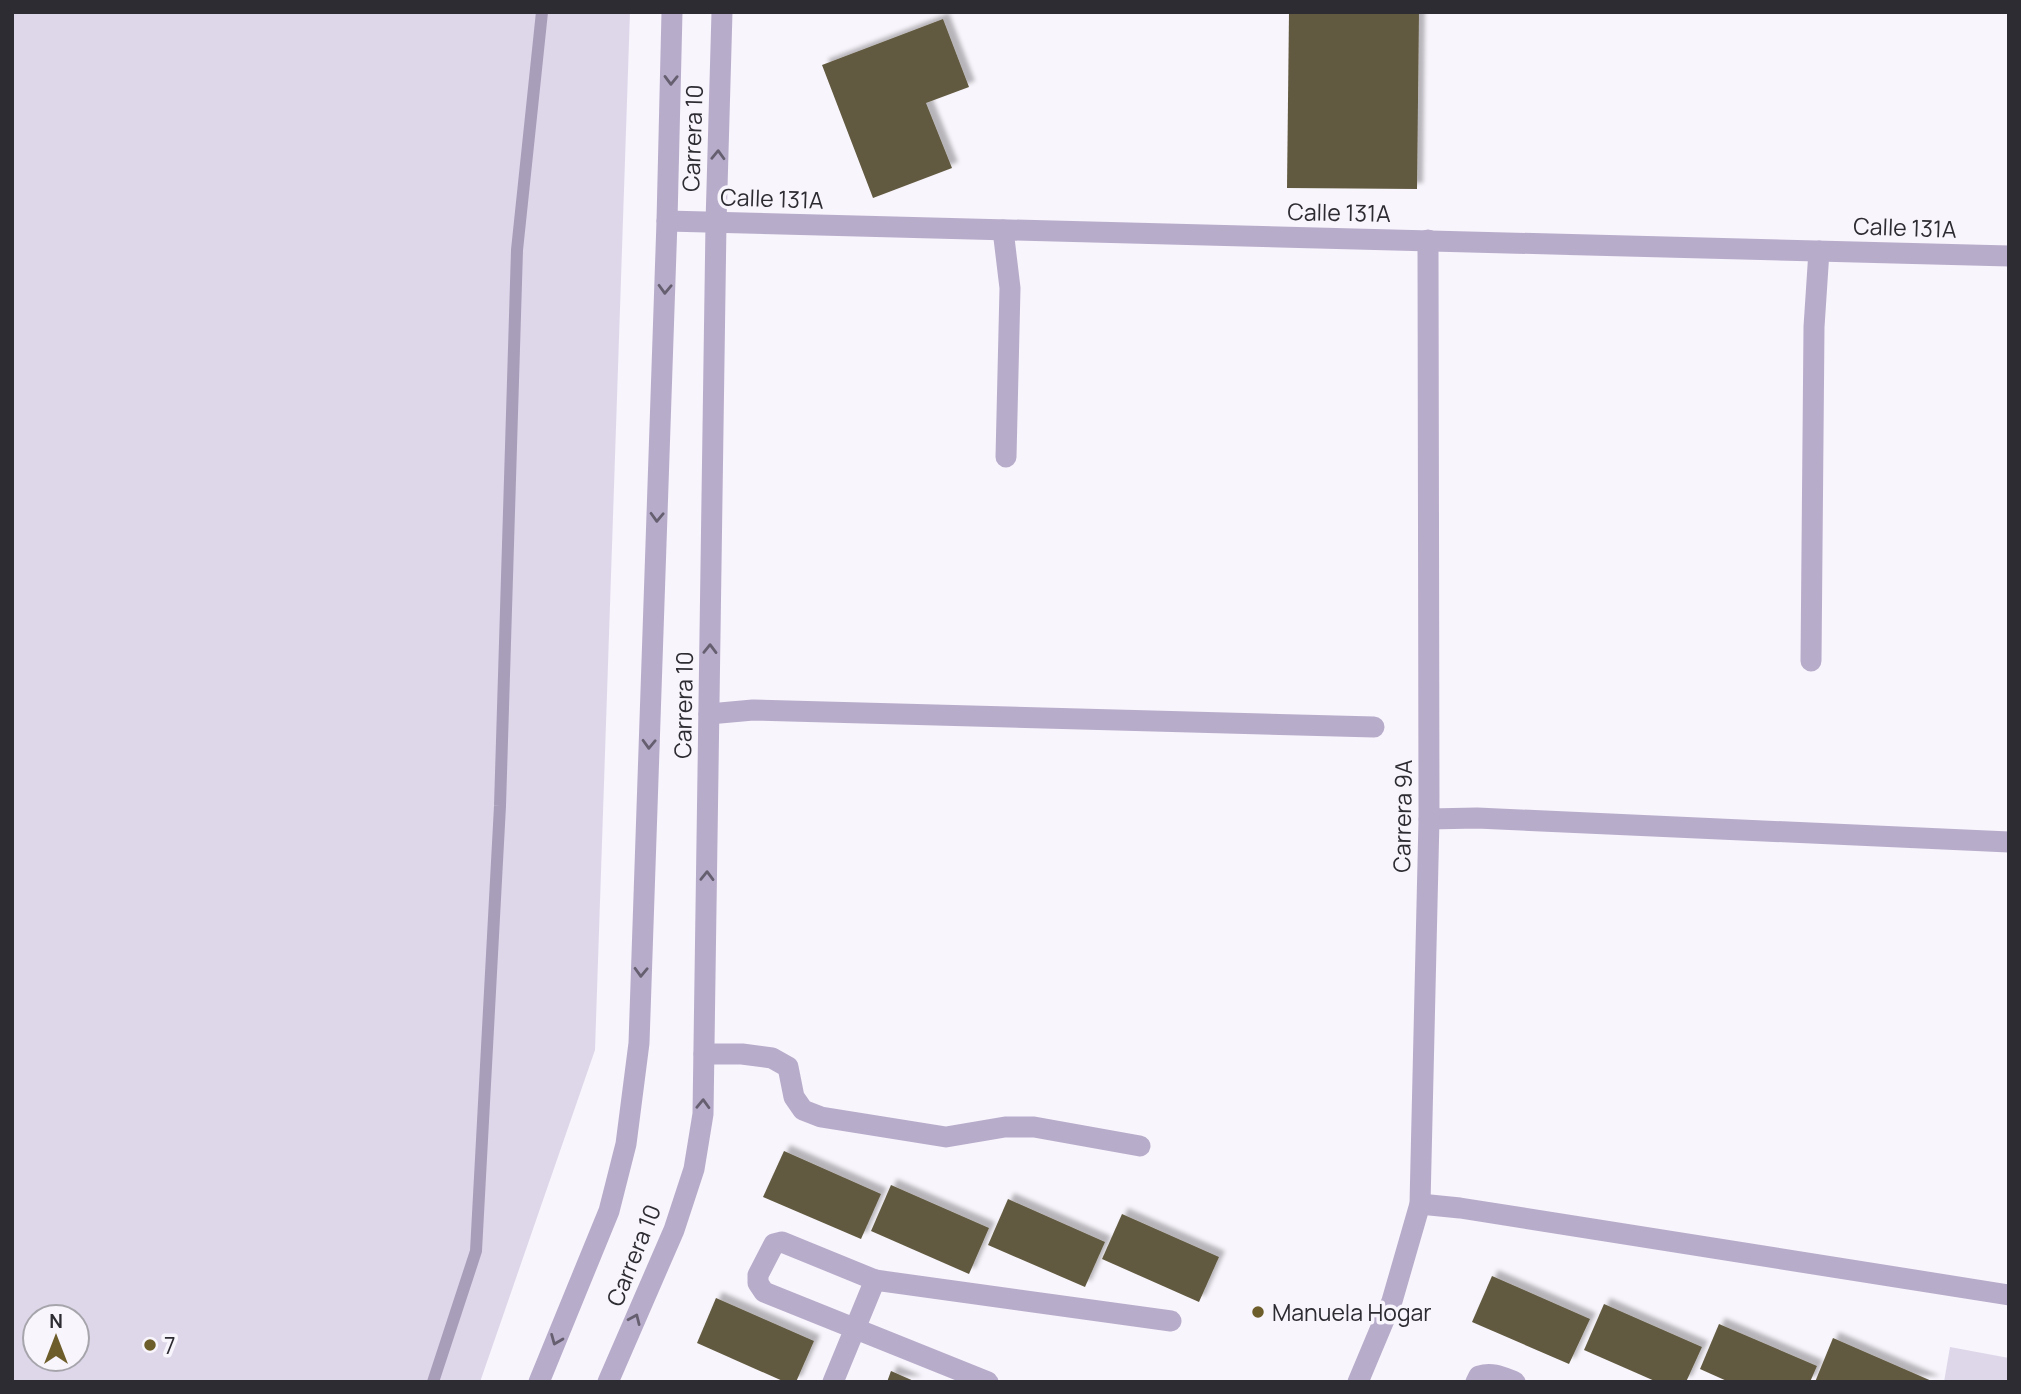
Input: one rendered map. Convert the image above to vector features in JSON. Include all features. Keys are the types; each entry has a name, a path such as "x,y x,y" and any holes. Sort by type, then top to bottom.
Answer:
{"street":[{"name":"Carrera 10","path":"539,1382 609,1211 626,1144 639,1043 672,12"},
{"name":"Carrera 10","path":"608,1382 674,1230 694,1169 703,1114 716,223 722,12"},
{"name":"Calle 131A","path":"667,221 2009,256"},
{"path":"1003,230 1010,288 1006,457"},
{"name":"Carrera 9A","path":"1358,1382 1392,1301 1420,1204 1429,819 1428,240"},
{"path":"1811,661 1814,327 1819,251"},
{"path":"709,714 753,710 1374,727"},
{"path":"1429,819 1477,818 2009,842"},
{"path":"704,1054 742,1054 772,1058 788,1067 794,1097 803,1110 821,1117 946,1138 1005,1127 1034,1127 1140,1146"},
{"path":"1420,1204 1460,1208 2009,1295"},
{"path":"988,1382 764,1292 758,1283 758,1275 774,1244 782,1242 875,1280 1171,1321"},
{"path":"832,1382 875,1280"},
{"path":"1476,1382 1479,1376 1486,1374 1494,1374 1515,1382"}],"shaded area":[{"path":"12,12 630,12 595,1050 480,1382 12,1382"},
{"path":"1950,1347 2009,1358 2009,1382 1944,1382"}],"building":[{"path":"1289,12 1419,12 1417,189 1287,188"},
{"path":"943,19 969,87 926,103 952,168 873,198 822,65"},
{"path":"784,1151 881,1194 861,1239 763,1197"},
{"path":"891,1185 989,1228 969,1274 871,1231"},
{"path":"1008,1199 1105,1242 1085,1287 988,1245"},
{"path":"1122,1214 1219,1257 1199,1302 1102,1259"},
{"path":"1492,1276 1590,1319 1569,1364 1472,1322"},
{"path":"716,1298 814,1341 796,1382 785,1382 697,1343"},
{"path":"1604,1304 1702,1347 1686,1382 1657,1382 1584,1350"},
{"path":"1719,1324 1817,1366 1810,1382 1729,1382 1700,1369"},
{"path":"1833,1338 1934,1382 1815,1382"},
{"path":"891,1371 916,1382 887,1382"}],"waterway":[{"path":"433,1382 476,1251 500,806 517,250 542,12"}],"place":[{"name":"Manuela Hogar","path":"1258,1312"},
{"name":"7","path":"150,1345"}]}
